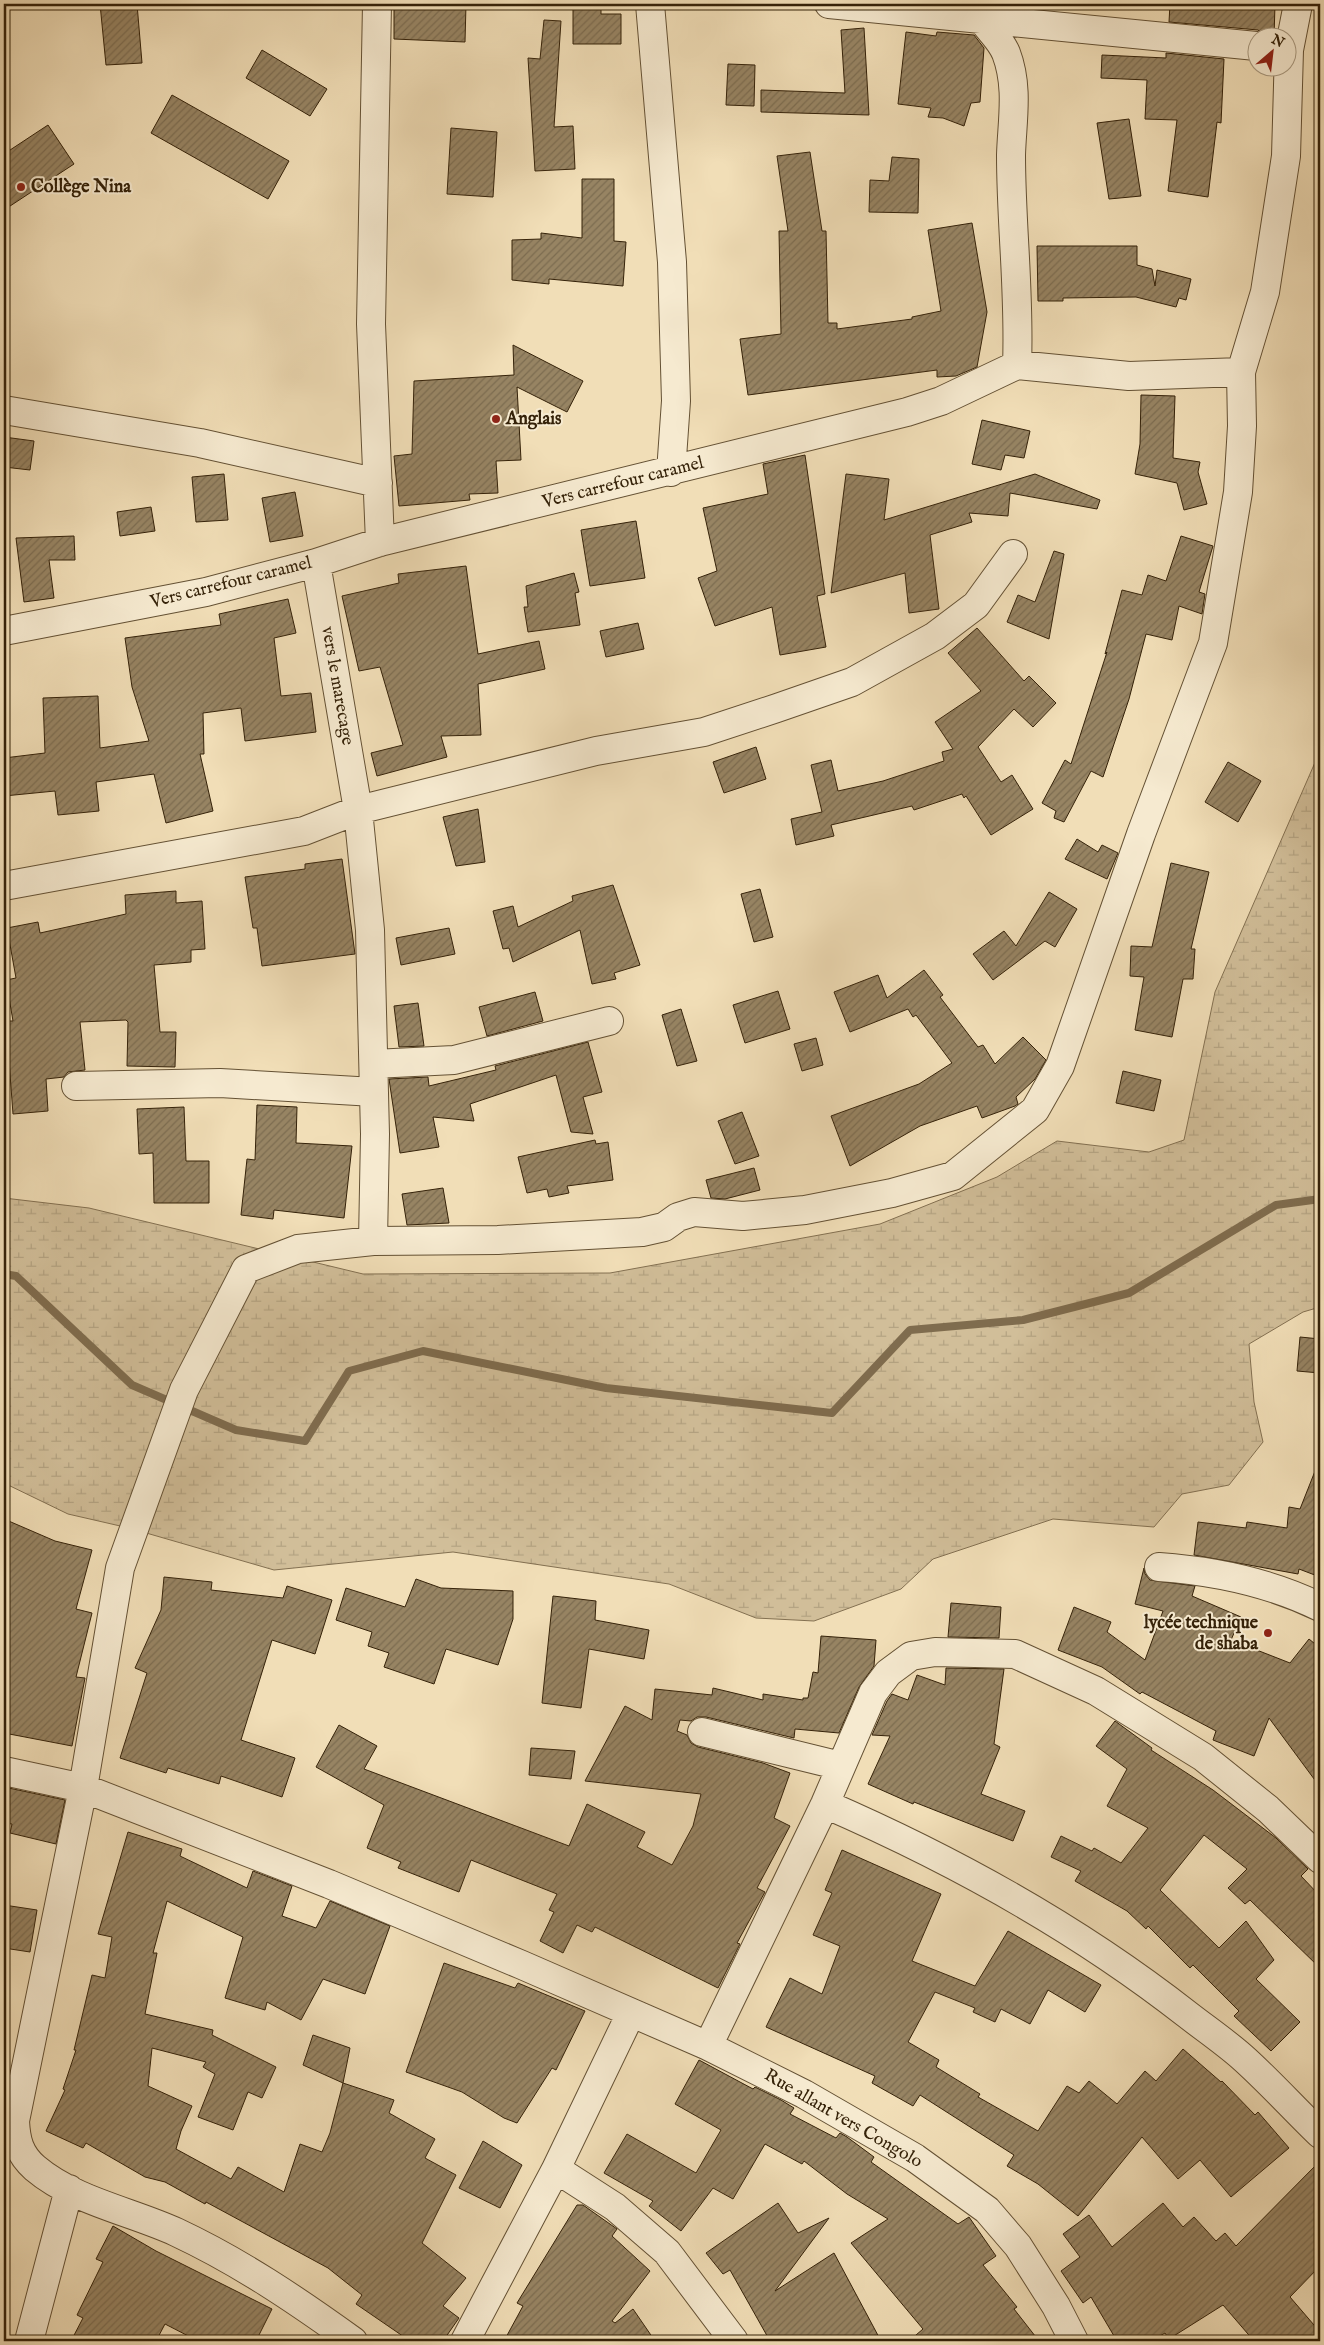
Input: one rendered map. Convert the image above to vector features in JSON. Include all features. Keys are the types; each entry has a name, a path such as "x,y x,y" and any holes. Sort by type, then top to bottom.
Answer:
{"street":[{"path":"377,4 371,324 380,542"},
{"path":"650,4 672,262 676,401 671,472"},
{"path":"829,4 977,11 1246,45"},
{"path":"1293,28 1298,4"},
{"path":"977,11 996,35 1006,54 1015,91 1012,155 1017,286 1017,365 1129,376 1241,372"},
{"path":"353,2341 276,2287 176,2232 69,2189 34,2167 10,2142 83,1788 120,1568 184,1390 246,1269 298,1249 373,1241 498,1240 642,1232 664,1227 678,1217 694,1212 743,1216 814,1208 892,1193 953,1176 1035,1110 1060,1066 1141,834 1213,643 1238,492 1242,426 1241,372 1265,292 1286,156 1287,78"},
{"name":"Vers carrefour caramel","path":"4,631 206,592 316,563 380,542 671,472 907,412 941,401 1017,365"},
{"path":"4,410 200,443 378,483"},
{"path":"4,886 304,831 358,810 596,751 704,732 852,682 935,636 976,605 1013,554"},
{"name":"vers le marecage","path":"316,563 358,810 370,930 374,1064 373,1241"},
{"path":"374,1064 454,1060 609,1021"},
{"path":"76,1086 220,1083 374,1092"},
{"path":"1159,1567 1202,1570 1258,1583 1320,1607"},
{"path":"708,2046 825,1804 873,1693 888,1673 911,1656 935,1652 1015,1654 1096,1691 1203,1757 1268,1809 1320,1859"},
{"path":"702,1732 841,1766"},
{"name":"Rue allant vers Congolo","path":"4,1772 83,1788 329,1884 708,2046 804,2094 915,2158 987,2210 1018,2246 1056,2306 1074,2341"},
{"path":"825,1804 870,1824 1021,1901 1093,1946 1158,1992 1242,2056 1320,2134"},
{"path":"465,2341 556,2169 631,2013"},
{"path":"556,2169 615,2208 667,2252 734,2341"},
{"path":"29,2341 69,2189"}],"green space":[{"path":"1320,751 1320,1307 1303,1312 1249,1344 1254,1402 1263,1442 1229,1485 1182,1494 1154,1527 1053,1519 933,1559 901,1589 814,1621 756,1618 669,1584 453,1552 274,1570 129,1528 68,1514 4,1483 4,1198 89,1208 363,1274 610,1273 880,1224 997,1177 1057,1141 1149,1152 1184,1140 1215,992"}],"building":[{"path":"100,4 137,4 142,63 106,65"},
{"path":"394,4 466,4 465,42 394,39"},
{"path":"1170,4 1275,4 1274,28 1246,29 1169,22"},
{"path":"573,6 601,7 601,14 621,14 621,44 573,44"},
{"path":"544,20 561,21 554,127 573,126 575,169 535,171 528,58 540,59"},
{"path":"864,28 869,115 761,112 761,90 845,93 841,30"},
{"path":"906,32 936,36 937,32 974,35 984,48 980,102 971,103 964,126 943,118 928,117 931,108 898,104"},
{"path":"262,50 327,89 310,116 246,78"},
{"path":"1166,53 1224,59 1221,123 1217,122 1208,197 1168,191 1177,120 1145,119 1147,80 1101,78 1102,55 1166,58"},
{"path":"728,64 755,65 754,106 726,105"},
{"path":"172,95 289,161 268,199 151,133"},
{"path":"1129,119 1141,196 1109,199 1097,123"},
{"name":"Collège Nina","path":"48,125 74,164 4,210 4,154"},
{"path":"451,128 497,132 493,197 447,194"},
{"path":"810,152 822,231 826,231 828,323 837,323 837,329 912,319 912,317 941,311 928,230 972,223 987,312 977,367 956,376 937,377 937,370 748,395 740,339 781,334 779,231 788,231 777,156"},
{"path":"892,157 919,159 918,213 869,212 870,180 889,181"},
{"path":"582,179 614,179 614,241 626,242 623,286 549,279 549,284 512,280 512,240 541,239 541,233 582,238"},
{"path":"1037,246 1137,246 1137,265 1152,269 1155,286 1157,270 1191,279 1186,300 1179,298 1176,307 1136,297 1063,298 1063,301 1038,301"},
{"path":"513,345 583,381 567,412 517,387 521,460 496,461 498,493 469,494 470,500 399,506 394,456 412,454 414,381 514,375"},
{"path":"1141,395 1175,396 1173,458 1200,462 1198,472 1207,504 1184,510 1177,483 1135,474 1140,444"},
{"path":"982,420 1030,431 1024,458 1005,455 1001,470 972,464"},
{"path":"4,437 34,441 30,470 4,467"},
{"path":"805,455 825,594 817,596 826,647 780,655 772,607 715,626 698,578 717,571 703,508 768,494 763,464"},
{"path":"224,474 228,520 196,522 192,477"},
{"path":"846,474 889,479 884,520 1035,474 1100,500 1097,509 1010,493 1008,516 969,513 972,522 930,535 939,609 909,613 905,573 831,593"},
{"path":"295,492 303,536 270,542 262,498"},
{"path":"151,507 155,531 120,536 117,512"},
{"path":"636,521 645,578 590,586 581,530"},
{"path":"74,536 75,560 49,560 54,598 24,602 16,538"},
{"path":"1181,536 1213,546 1199,592 1205,594 1202,614 1179,606 1172,640 1146,634 1129,699 1103,777 1091,771 1064,822 1054,818 1056,811 1042,803 1065,760 1071,764 1107,652 1105,654 1122,590 1142,595 1148,575 1166,581"},
{"path":"1054,551 1064,554 1049,639 1007,622 1018,595 1035,602"},
{"path":"466,566 478,654 539,641 545,669 478,684 481,735 441,736 447,757 377,776 371,753 403,745 380,667 359,671 342,596 399,583 398,574"},
{"path":"574,573 579,592 575,593 580,625 528,632 524,607 528,607 526,586"},
{"path":"288,599 296,633 274,638 281,696 311,693 316,732 245,741 241,708 203,713 204,754 200,754 213,811 166,823 154,774 96,782 99,811 58,815 55,791 4,796 4,758 45,753 43,698 98,696 100,748 149,741 132,687 125,638 221,625 219,614"},
{"path":"638,623 644,649 606,657 600,631"},
{"path":"977,628 1024,681 1029,676 1056,703 1033,727 1014,709 978,747 1001,782 1012,775 1033,809 991,835 966,796 964,798 962,794 914,810 912,806 831,825 834,836 796,845 791,819 822,812 811,765 831,760 838,791 883,781 944,761 942,752 953,749 935,722 981,691 948,653"},
{"path":"756,747 766,779 724,793 713,762"},
{"path":"1228,762 1261,781 1238,822 1205,802"},
{"path":"478,809 485,862 456,866 443,817"},
{"path":"1077,839 1098,852 1102,845 1118,853 1107,879 1065,859"},
{"path":"342,859 355,954 262,966 257,928 253,928 245,877 305,869 305,864"},
{"path":"1171,863 1209,872 1191,949 1195,949 1193,979 1183,979 1172,1037 1135,1030 1144,977 1130,976 1131,946 1152,947"},
{"path":"613,885 640,965 614,973 616,979 592,984 580,930 513,962 509,948 503,949 493,911 513,906 518,927 573,901 572,896"},
{"path":"760,889 773,937 754,942 741,894"},
{"path":"176,891 176,903 202,901 205,949 191,950 191,962 154,965 160,1032 176,1032 175,1067 127,1066 128,1022 126,1020 80,1022 85,1070 68,1072 64,1077 46,1079 48,1111 13,1114 6,1021 13,1021 6,980 16,978 7,928 38,922 40,933 126,914 125,895"},
{"path":"1049,892 1077,909 1055,947 1045,941 993,980 973,954 1004,931 1016,946"},
{"path":"449,928 455,954 401,965 396,938"},
{"path":"924,970 943,995 940,997 978,1047 983,1045 995,1064 1023,1037 1046,1060 1035,1079 1016,1097 1018,1104 1015,1106 982,1118 977,1106 920,1126 850,1166 831,1116 919,1084 952,1063 916,1015 913,1017 908,1009 850,1032 834,992 878,975 887,998"},
{"path":"778,991 790,1029 745,1043 733,1005"},
{"path":"535,992 543,1021 487,1036 479,1007"},
{"path":"418,1003 424,1046 399,1047 394,1006"},
{"path":"681,1009 697,1061 677,1066 662,1015"},
{"path":"816,1038 823,1065 802,1071 794,1044"},
{"path":"588,1042 602,1092 583,1097 593,1134 571,1132 556,1075 470,1104 474,1121 433,1117 439,1147 400,1153 389,1079 428,1077 429,1086 496,1070 495,1066"},
{"path":"1123,1071 1161,1080 1154,1111 1116,1103"},
{"path":"257,1105 297,1107 296,1143 352,1146 344,1218 274,1210 273,1219 241,1215 247,1159 255,1160"},
{"path":"184,1107 186,1161 209,1161 209,1203 154,1203 153,1153 139,1154 137,1109"},
{"path":"742,1112 759,1156 735,1164 718,1121"},
{"path":"595,1140 596,1144 608,1142 613,1180 567,1186 569,1193 549,1197 547,1189 527,1193 518,1157"},
{"path":"754,1168 760,1190 725,1199 711,1198 706,1180"},
{"path":"443,1188 449,1223 407,1225 402,1194"},
{"path":"1300,1337 1320,1339 1320,1373 1297,1371"},
{"path":"1319,1461 1320,1577 1299,1569 1298,1574 1194,1555 1198,1522 1246,1528 1247,1522 1287,1528 1289,1507 1300,1509"},
{"path":"4,1519 55,1541 92,1550 76,1609 92,1613 76,1677 85,1678 72,1746 4,1733"},
{"path":"1144,1568 1145,1574 1150,1580 1195,1586 1192,1596 1241,1617 1231,1640 1290,1663 1309,1639 1320,1648 1320,1787 1269,1718 1254,1756 1213,1740 1216,1731 1142,1692 1140,1694 1102,1667 1058,1650 1074,1607 1111,1622 1107,1632 1145,1660 1163,1611 1135,1604"},
{"path":"164,1577 212,1582 211,1590 283,1598 287,1586 332,1600 315,1654 272,1640 241,1740 295,1758 282,1797 221,1776 219,1784 168,1768 166,1773 120,1758 147,1673 135,1668 161,1610"},
{"path":"416,1579 441,1588 513,1591 513,1619 498,1665 446,1649 434,1684 384,1667 389,1653 368,1646 372,1632 336,1620 346,1588 405,1607"},
{"path":"553,1596 596,1601 595,1620 649,1630 644,1659 589,1649 581,1708 542,1703"},
{"path":"951,1603 1001,1607 999,1638 948,1637"},
{"path":"821,1636 876,1640 874,1666 859,1687 839,1733 795,1729 794,1738 706,1717 697,1717 691,1721 680,1720 677,1731 687,1735 691,1743 698,1747 763,1763 790,1773 774,1818 790,1826 757,1888 765,1892 737,1943 740,1944 718,1988 595,1927 592,1932 577,1925 563,1953 540,1941 554,1912 549,1910 557,1894 471,1860 459,1892 398,1868 401,1862 367,1848 384,1805 316,1767 339,1725 377,1746 364,1769 569,1846 587,1804 645,1832 637,1847 672,1865 693,1826 701,1794 585,1781 625,1706 652,1720 655,1689 712,1695 713,1688 763,1700 763,1694 803,1700 803,1698 808,1698 813,1672 818,1673"},
{"path":"946,1668 1004,1669 994,1744 1000,1747 981,1794 1025,1811 1013,1841 914,1802 913,1804 868,1784 890,1736 872,1735 887,1701 892,1694 908,1700 917,1675 945,1685"},
{"path":"1115,1721 1152,1748 1151,1750 1213,1790 1276,1838 1308,1869 1301,1876 1320,1896 1320,1968 1250,1900 1245,1904 1228,1888 1247,1869 1204,1835 1160,1890 1219,1948 1246,1921 1274,1960 1256,1979 1300,2022 1271,2051 1234,2016 1239,2011 1193,1965 1190,1968 1148,1926 1146,1929 1127,1911 1075,1881 1081,1871 1051,1857 1061,1836 1092,1851 1094,1848 1121,1863 1148,1828 1107,1806 1127,1769 1096,1746"},
{"path":"531,1748 575,1751 571,1779 529,1775"},
{"path":"4,1787 65,1800 56,1844 10,1833 12,1824 4,1823"},
{"path":"128,1832 182,1849 180,1856 247,1888 253,1871 292,1886 282,1916 316,1928 330,1901 390,1926 365,1994 323,1979 301,2020 267,2002 265,2010 225,1998 243,1937 167,1901 153,1953 157,1953 145,2014 213,2030 212,2035 276,2067 262,2098 248,2092 233,2130 198,2117 215,2074 203,2067 206,2062 152,2048 148,2086 192,2106 181,2131 176,2149 231,2179 238,2167 284,2192 300,2144 322,2152 330,2133 343,2083 394,2100 389,2113 435,2139 425,2158 456,2175 422,2243 466,2278 443,2306 459,2318 443,2341 410,2341 356,2304 362,2295 328,2268 206,2202 205,2204 165,2182 145,2177 86,2143 83,2148 46,2131 65,2090 63,2089 76,2050 74,2050 92,1975 105,1978 112,1937 98,1934"},
{"path":"842,1850 941,1894 912,1961 975,1986 1008,1931 1101,1985 1085,2012 1048,1990 1030,2024 1001,2009 995,2022 973,2012 975,2008 935,1992 908,2042 939,2060 936,2067 980,2094 978,2097 1038,2131 1067,2086 1079,2093 1089,2081 1117,2104 1145,2071 1156,2081 1183,2049 1222,2081 1255,2115 1258,2112 1289,2148 1231,2197 1200,2160 1178,2179 1142,2137 1078,2216 1038,2184 1007,2166 1014,2155 920,2095 913,2106 872,2083 875,2076 766,2027 790,1978 822,1994 840,1946 813,1935 832,1893 825,1890"},
{"path":"4,1905 37,1910 30,1952 4,1948"},
{"path":"444,1963 515,1988 518,1983 585,2011 556,2070 552,2068 517,2123 504,2118 462,2092 406,2072"},
{"path":"313,2035 350,2048 343,2083 303,2065"},
{"path":"699,2060 753,2089 755,2087 781,2100 794,2108 790,2114 836,2138 840,2133 847,2137 874,2157 871,2162 958,2224 969,2217 996,2256 983,2265 1017,2307 1014,2309 1039,2341 909,2341 923,2329 851,2243 888,2219 847,2194 804,2161 802,2164 765,2144 733,2199 713,2188 681,2231 649,2206 653,2201 604,2173 627,2134 696,2173 721,2130 675,2104"},
{"path":"483,2141 522,2165 500,2208 459,2188"},
{"path":"1320,2161 1320,2266 1290,2297 1320,2332 1320,2341 1254,2341 1223,2305 1169,2339 1165,2333 1151,2341 1117,2341 1091,2297 1083,2303 1061,2271 1080,2257 1063,2234 1089,2215 1112,2247 1163,2203 1183,2227 1194,2217 1216,2241 1225,2233 1236,2246"},
{"path":"778,2203 798,2233 829,2218 775,2291 834,2253 881,2341 770,2341 730,2270 723,2274 706,2253"},
{"path":"577,2205 583,2205 617,2229 612,2236 650,2271 612,2321 615,2323 633,2309 655,2341 504,2341 523,2306 517,2303"},
{"path":"113,2226 156,2251 272,2309 256,2341 198,2341 165,2324 156,2341 71,2341 83,2318 77,2315 103,2262 96,2259"}],"waterway":[{"path":"4,1274 16,1276 132,1385 236,1430 305,1441 349,1371 423,1351 606,1388 832,1413 910,1330 1023,1320 1129,1293 1276,1205 1320,1199"}],"place":[{"name":"Collège Nina","path":"21,187"},
{"name":"Anglais","path":"496,419"},
{"name":"lycée technique de shaba","path":"1268,1633"}]}
